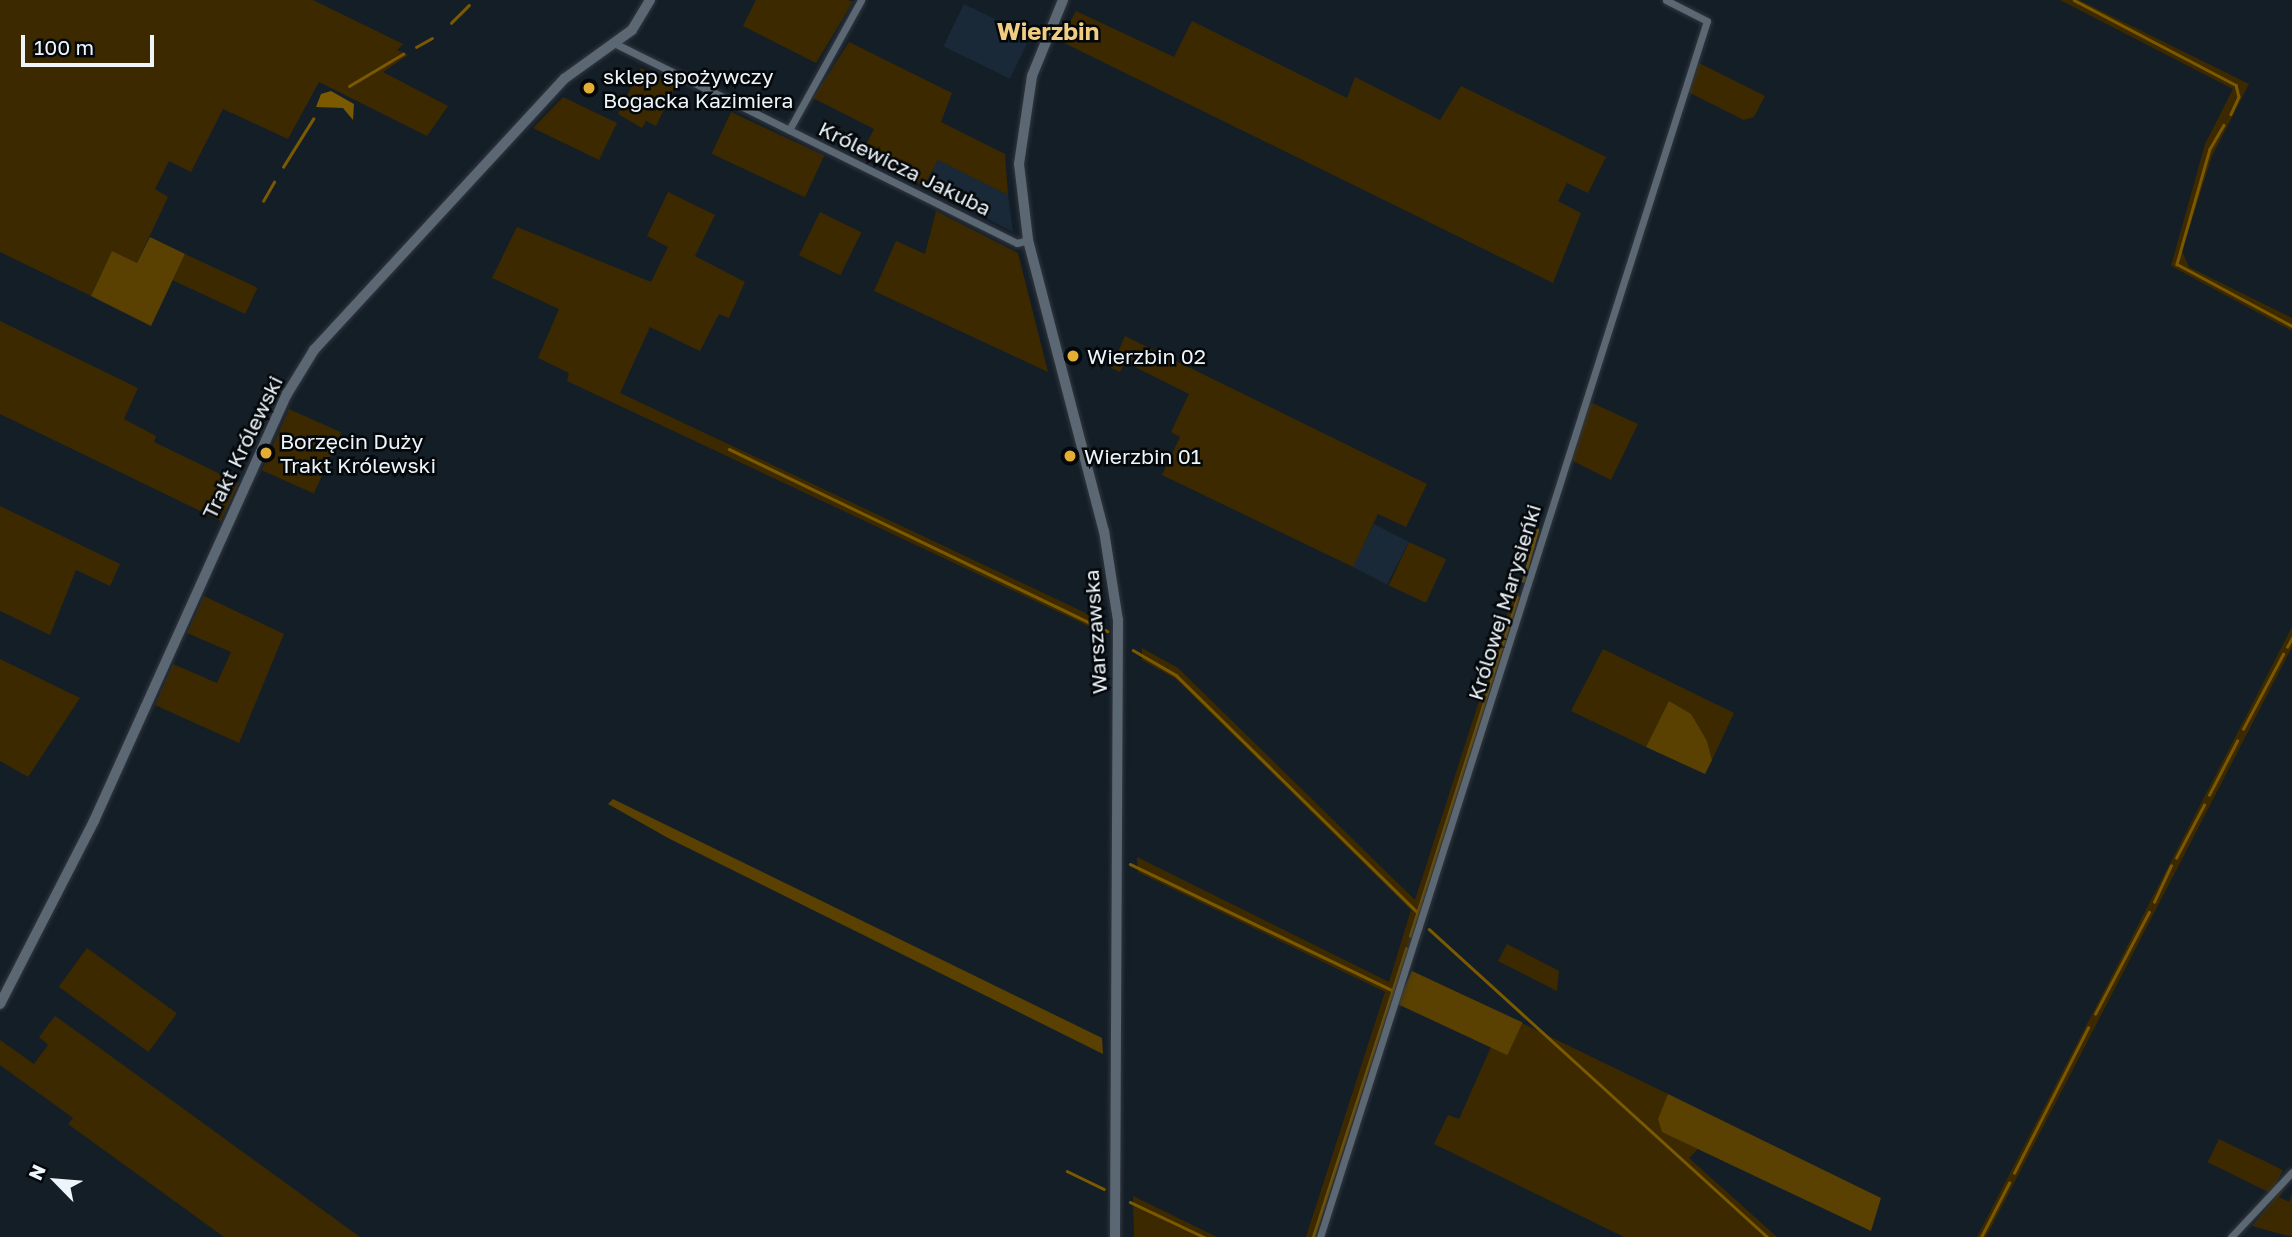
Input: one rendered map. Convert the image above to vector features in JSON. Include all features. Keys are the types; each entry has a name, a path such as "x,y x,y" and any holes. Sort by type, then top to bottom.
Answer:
{"main road":[{"name":"Trakt Królewski","path":"0,1004 94,821 286,394 314,350 564,79 618,45 650,0"},
{"name":"Warszawska","path":"1063,0 1038,58 1023,117 1019,164 1028,240 1104,531 1118,620 1115,1237"}],"street":[{"path":"789,130 861,0"},
{"name":"Królowej Marysieńki","path":"1320,1237 1707,21 1666,0"},
{"name":"Królewicza Jakuba","path":"618,45 1017,243 1028,240"},
{"path":"2231,1237 2292,1172"}],"shaded area":[{"path":"0,0 313,0 403,44 397,50 408,55 383,72 448,106 427,136 319,82 288,139 223,109 191,172 169,161 155,189 168,197 137,263 112,251 91,296 0,252"},
{"path":"756,0 853,2 816,63 743,26"},
{"path":"2060,0 2079,0 2249,84 2212,156 2182,251 2189,267 2292,318 2292,331 2171,266 2205,144 2233,89"},
{"path":"964,4 1031,36 1010,79 943,46"},
{"path":"1076,11 1174,57 1192,21 1347,98 1355,77 1440,120 1461,86 1606,157 1588,193 1567,183 1558,201 1581,213 1553,283 1060,41"},
{"path":"849,42 952,93 941,122 1005,154 1008,195 938,160 924,186 861,155 874,129 813,98"},
{"path":"1697,62 1765,96 1754,117 1744,120 1688,92"},
{"path":"641,68 676,85 656,126 646,121 642,128 618,114"},
{"path":"331,91 354,104 353,120 343,108 316,107 321,94"},
{"path":"563,97 617,123 599,160 533,128"},
{"path":"731,112 824,156 805,197 712,154"},
{"path":"938,160 1008,195 1013,232 924,186"},
{"path":"668,192 715,215 695,256 745,282 729,318 719,314 700,351 650,327 620,393 1090,615 1103,622 1103,633 567,381 569,373 538,358 559,309 492,278 517,227 651,282 668,247 647,236"},
{"path":"936,211 1018,253 1048,372 874,291 896,241 925,254"},
{"path":"820,212 861,232 840,275 799,255"},
{"path":"150,237 185,254 151,326 91,296 112,251 137,263"},
{"path":"185,254 258,288 245,314 173,280"},
{"path":"0,321 138,388 124,419 156,436 154,442 239,483 221,521 0,414"},
{"path":"1125,336 1427,484 1406,527 1378,514 1353,567 1162,475 1180,437 1171,432 1189,394 1125,362 1120,372 1111,368"},
{"path":"1588,401 1638,424 1611,480 1571,460"},
{"path":"289,409 341,432 314,493 262,470"},
{"path":"0,506 120,564 110,586 76,570 50,635 0,611"},
{"path":"1374,524 1409,542 1387,584 1352,567"},
{"path":"1409,542 1446,559 1426,603 1389,586"},
{"path":"1515,589 1521,597 1512,629 1316,1237 1306,1237 1385,992 1138,872 1137,857 1389,982 1411,910 1176,679 1142,660 1142,648 1178,668 1415,900"},
{"path":"204,596 284,634 239,743 155,705 173,664 217,683 231,652 187,633"},
{"path":"2292,627 2292,647 1986,1237 1977,1237"},
{"path":"1603,649 1734,713 1712,760 1707,741 1669,702 1646,747 1571,711"},
{"path":"0,659 80,698 28,777 0,761"},
{"path":"1669,701 1691,714 1707,741 1712,760 1705,774 1646,747"},
{"path":"613,799 1102,1038 1103,1054 668,838 608,804"},
{"path":"1507,944 1559,971 1557,991 1498,961"},
{"path":"87,948 177,1013 149,1052 59,987"},
{"path":"1412,971 1523,1023 1507,1055 1397,1004"},
{"path":"55,1016 360,1237 224,1237 68,1124 73,1118 0,1065 0,1040 34,1064 48,1045 39,1037"},
{"path":"1522,1023 1668,1094 1662,1131 1698,1149 1689,1158 1777,1237 1624,1237 1434,1144 1448,1115 1459,1119 1491,1047 1506,1054"},
{"path":"1668,1094 1881,1198 1871,1231 1662,1132 1658,1119"},
{"path":"2219,1139 2283,1170 2271,1193 2208,1162"},
{"path":"2292,1177 2279,1197 2289,1202 2292,1194 2292,1237 2252,1226"},
{"path":"1133,1196 1217,1237 1134,1237"}],"waterway":[{"path":"2074,0 2236,85 2239,97 2231,114"},
{"path":"451,23 469,5"},
{"path":"416,47 432,38"},
{"path":"349,86 403,54"},
{"path":"283,167 313,119"},
{"path":"2224,125 2210,149 2177,264 2292,326"},
{"path":"263,201 274,182"},
{"path":"729,449 1107,631"},
{"path":"1523,581 1537,530"},
{"path":"1410,936 1517,598"},
{"path":"2287,647 2292,638"},
{"path":"1133,650 1176,675 1417,912"},
{"path":"2243,729 2283,654"},
{"path":"2209,795 2237,741"},
{"path":"2176,858 2204,805"},
{"path":"1130,864 1392,990"},
{"path":"2154,902 2171,866"},
{"path":"2095,1014 2149,912"},
{"path":"1429,929 1768,1237"},
{"path":"1313,1237 1406,949"},
{"path":"2014,1173 2088,1028"},
{"path":"1067,1171 1104,1189"},
{"path":"1981,1237 2009,1183"},
{"path":"1130,1202 1204,1237"}],"place":[{"name":"sklep spożywczy Bogacka Kazimiera","path":"589,88"},
{"name":"Wierzbin 02","path":"1073,356"},
{"name":"Borzęcin Duży Trakt Królewski","path":"266,453"},
{"name":"Wierzbin 01","path":"1070,456"}],"district":[{"name":"Wierzbin","path":"1048,31"}]}
